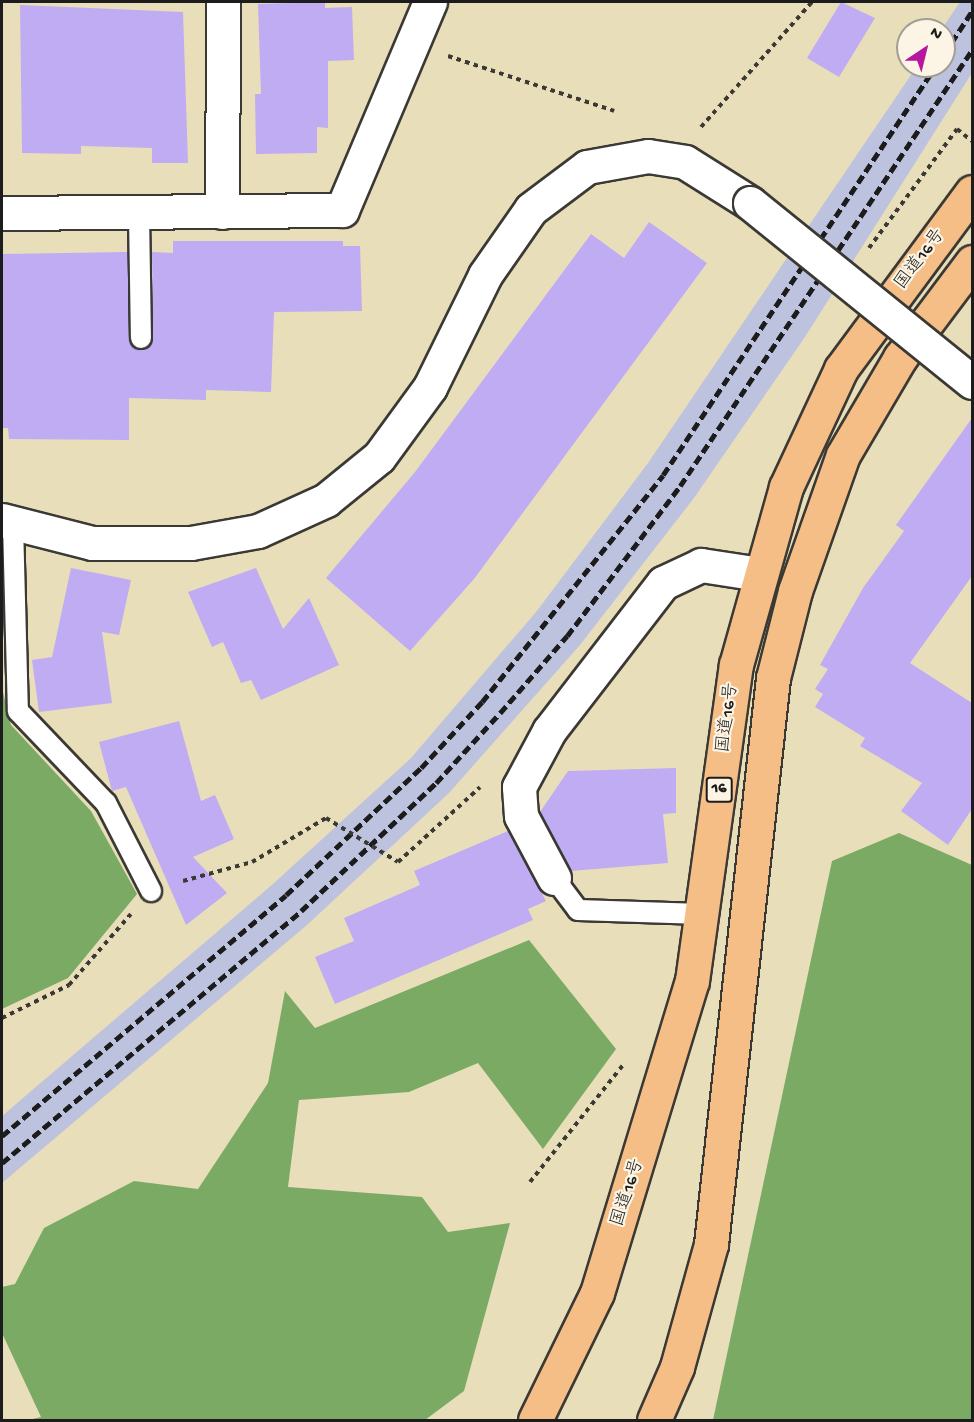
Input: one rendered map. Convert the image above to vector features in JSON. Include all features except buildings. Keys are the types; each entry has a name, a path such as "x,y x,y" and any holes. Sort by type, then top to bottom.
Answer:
{"highway":[{"name":"国道16号","path":"535,1420 597,1293 692,981 736,665 759,574 786,488 842,369 972,192"},
{"name":"16","path":"654,1420 677,1367 711,1244 773,678 795,591 843,455 900,358 972,262"}],"street":[{"path":"222,212 223,2"},
{"path":"2,213 139,214 342,210 430,2"},
{"path":"7,522 92,543 191,543 258,531 326,500 379,457 430,387 486,275 531,209 587,167 648,156 685,162 750,203 972,382"},
{"path":"554,878 521,816 519,787 549,731 663,583 701,565 759,574"}],"lane":[{"path":"139,214 141,338"},
{"path":"7,522 18,711 106,803 151,891"},
{"path":"554,878 578,910 702,914"}],"path":[{"path":"700,128 812,2"},
{"path":"413,45 614,111"},
{"path":"863,257 957,129 972,141"},
{"path":"2,1018 69,985 151,891 252,862 326,818 398,862 484,783"},
{"path":"530,1182 632,1054"}],"shaded area":[{"path":"960,2 972,2 972,73 805,337 694,498 580,645 449,793 307,925 2,1183 2,1116 274,883 411,758 536,612 648,463 909,78 956,78 956,18 949,18"}],"green space":[{"path":"2,688 11,725 91,811 137,894 68,978 2,1009"},
{"path":"899,833 972,865 972,1420 713,1420 832,861"},
{"path":"529,940 616,1049 543,1149 478,1063 409,1092 299,1100 288,1187 422,1197 448,1232 510,1223 464,1391 425,1420 28,1420 41,1417 2,1333 2,1287 15,1284 44,1228 134,1181 198,1189 268,1083 285,991 315,1028"}],"railway":[{"path":"956,36 972,11"},
{"path":"2,1163 301,911 436,783 500,713 567,636 680,486 972,50"},
{"path":"2,1136 286,895 421,768 482,702 663,475 928,78"}]}
